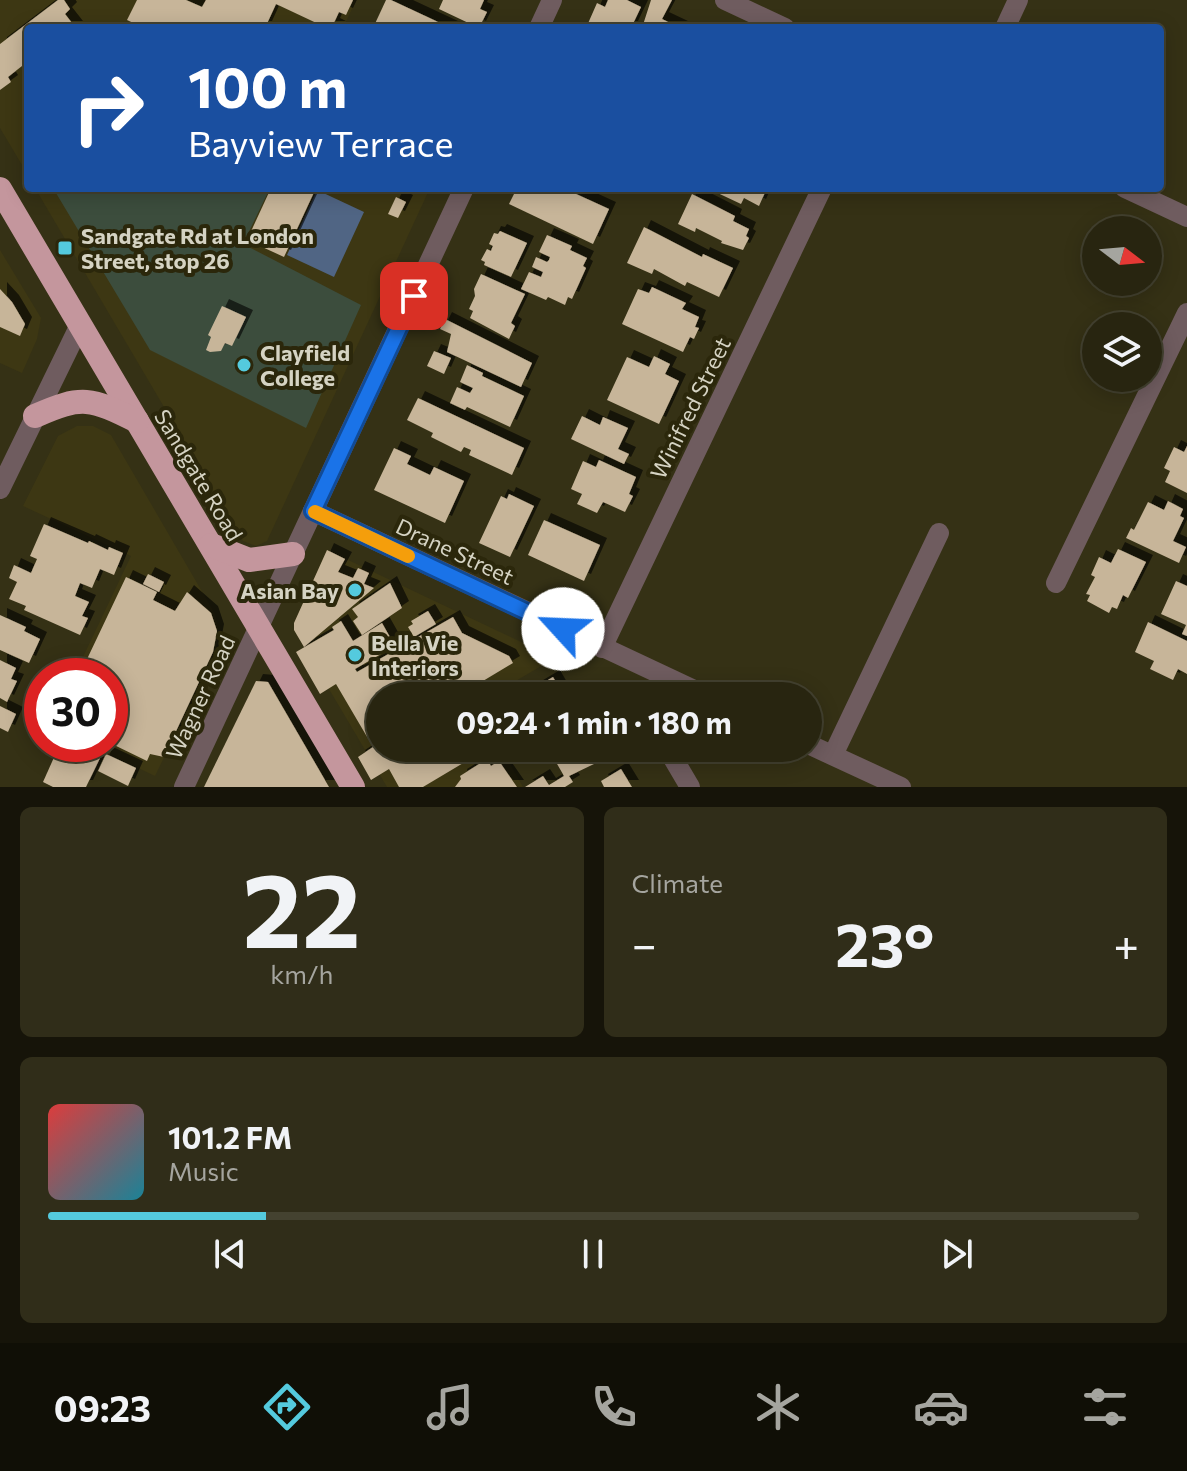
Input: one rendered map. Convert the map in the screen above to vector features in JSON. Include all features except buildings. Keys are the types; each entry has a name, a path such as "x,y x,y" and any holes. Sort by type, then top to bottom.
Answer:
{"highway":[{"name":"Sandgate Road","path":"0,189 353,787"},
{"path":"35,416 68,403 91,401 137,421"},
{"path":"211,545 249,560 293,554"}],"street":[{"path":"541,24 552,0"},
{"path":"725,0 776,24"},
{"path":"1007,24 1018,0"},
{"name":"Wagner Road","path":"184,787 462,192"},
{"name":"Winifred Street","path":"602,648 820,192"},
{"path":"1134,192 1187,217"},
{"path":"1056,583 1187,313"},
{"path":"0,489 80,325"},
{"name":"Drane Street","path":"313,511 602,648 660,682"},
{"path":"833,755 939,533"},
{"path":"822,750 901,787"},
{"path":"675,762 690,787"}],"shaded area":[{"path":"0,0 356,0 345,24 24,24 24,168 0,128"},
{"name":"Clayfield College","path":"37,192 428,192 267,541 256,546 243,541"},
{"path":"0,250 41,318 37,339 22,373 0,363"},
{"path":"77,426 93,426 111,435 215,614 219,633 215,653 155,776 126,762 128,658 83,658 131,556 23,506 58,436"},
{"path":"327,550 555,658 514,682 366,682 366,752 294,630 294,623"},
{"path":"372,762 509,762 523,787 387,787"}],"green space":[{"path":"55,192 268,192 243,244 361,305 306,428 150,350"}],"water":[{"path":"316,192 364,212 334,277 287,255"}],"slow traffic":[{"path":"315,512 408,556"}],"place":[{"name":"Sandgate Rd at London Street, stop 26","path":"65,248"},
{"name":"Clayfield College","path":"244,365"},
{"name":"Asian Bay","path":"355,590"},
{"name":"Bella Vie Interiors","path":"355,655"}],"route":[{"path":"414,296 313,511 563,629"}]}
